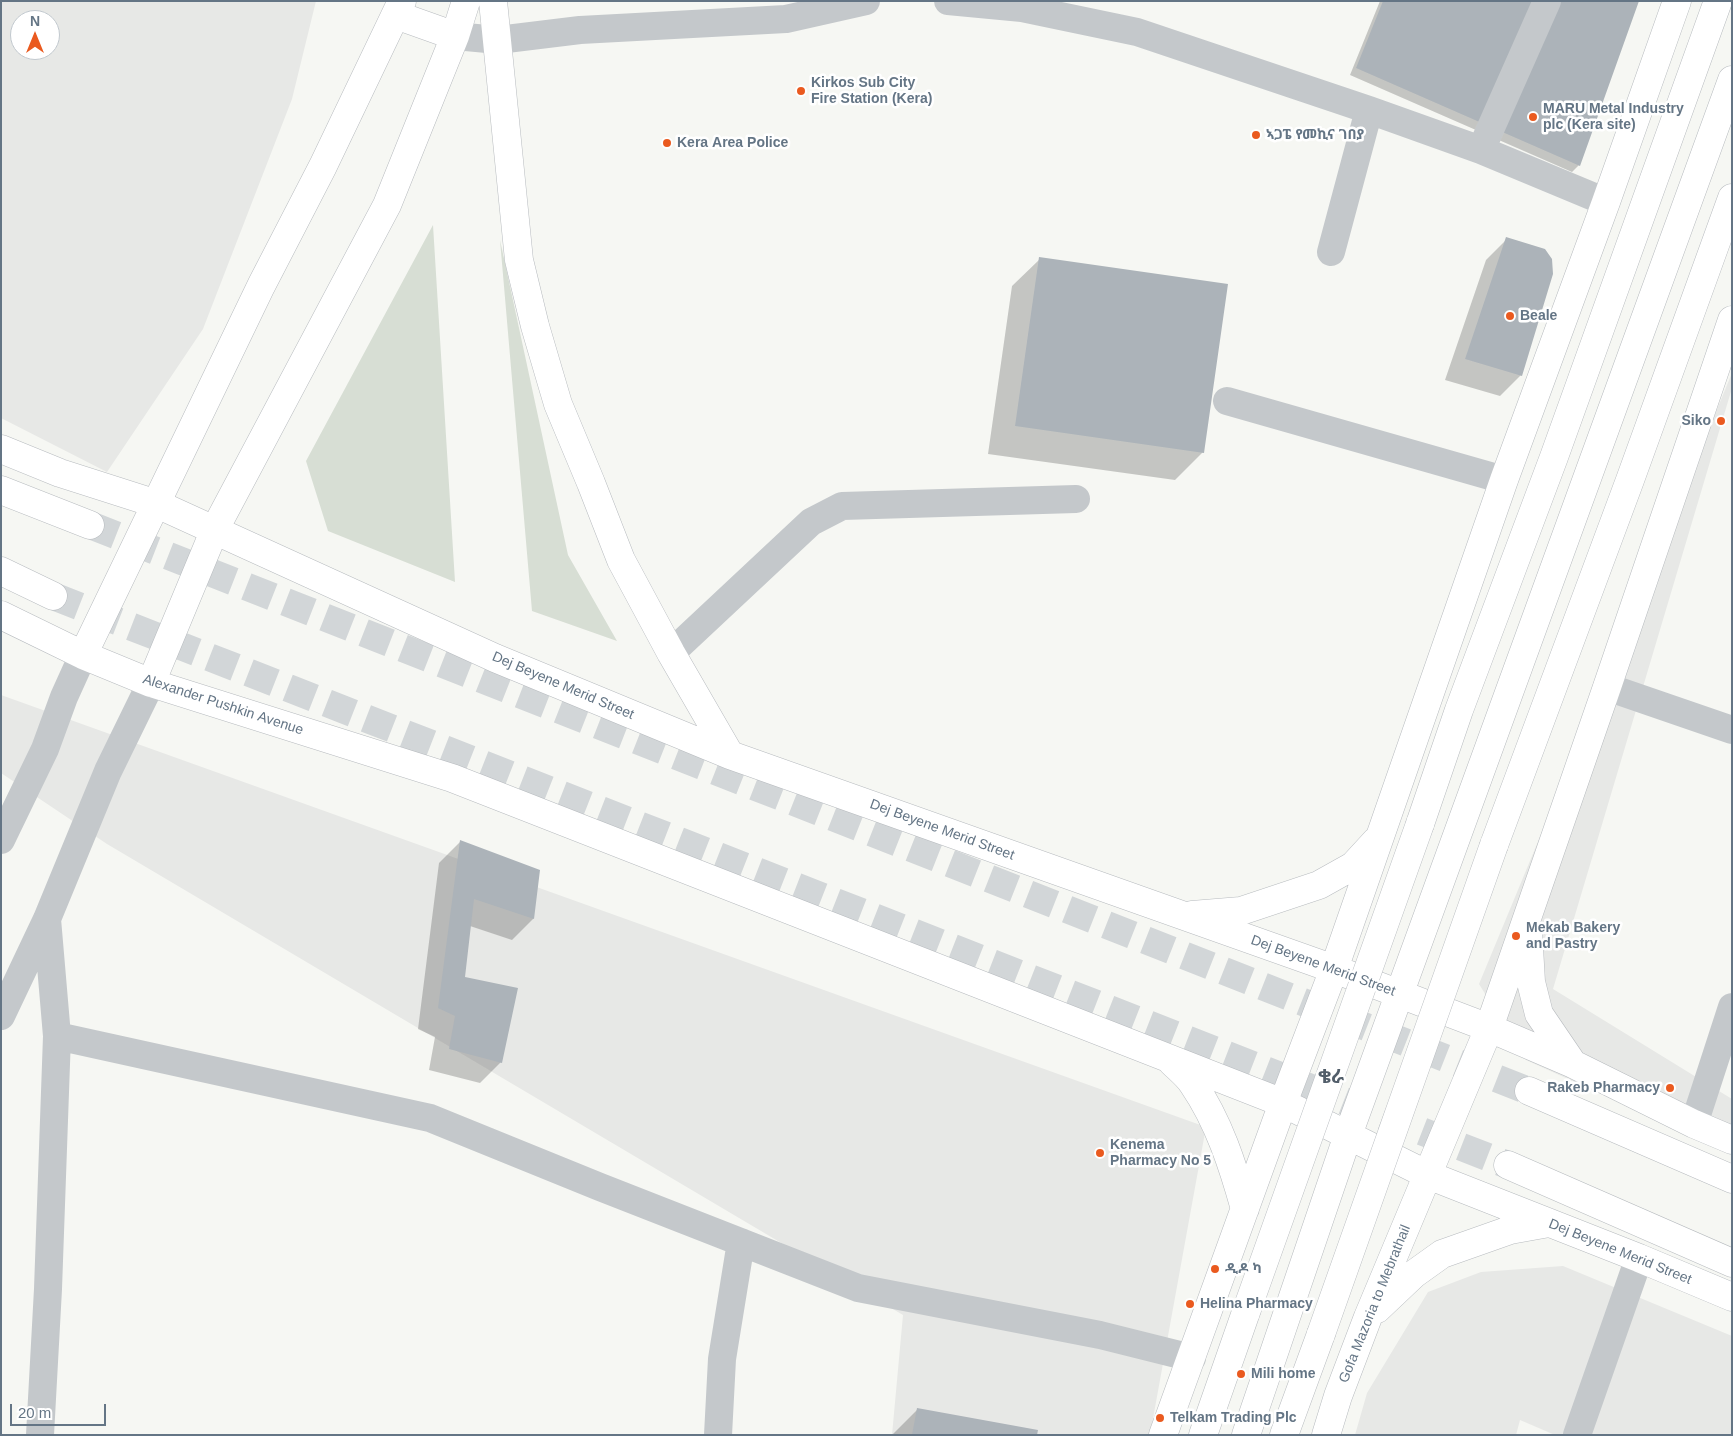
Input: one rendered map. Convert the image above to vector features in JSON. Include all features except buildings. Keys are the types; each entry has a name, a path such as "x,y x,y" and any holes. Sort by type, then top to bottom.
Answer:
{"main road":[{"path":"152,683 215,529 387,205 455,36 466,1"},
{"path":"493,1 519,260 535,326 558,404 621,560 671,653 730,755"},
{"path":"1163,1435 1283,1103 1334,969 1504,480 1678,1"},
{"path":"1203,1435 1459,710 1554,457 1718,1"},
{"path":"84,655 261,286 324,166 399,8 455,36"},
{"path":"1246,1435 1348,1135 1732,80"},
{"path":"1284,1435 1494,845 1630,480 1732,198"},
{"name":"Gofa Mazoria to Mebrathail","path":"1326,1435 1338,1396 1368,1317 1489,1028 1732,320"},
{"path":"1,449 60,473 157,504"},
{"path":"1,490 90,525"},
{"name":"Dej Beyene Merid Street","path":"157,504 496,658 730,755 1334,969 1489,1028 1573,1064 1694,1124 1732,1140"},
{"path":"1,571 53,596"},
{"name":"Alexander Pushkin Avenue","path":"1,615 84,655 152,683 452,778"},
{"name":"Dej Beyene Merid Street","path":"452,778 1283,1103 1428,1175 1639,1258 1732,1297"},
{"path":"1184,916 1241,911 1320,885 1353,866 1380,836"},
{"path":"1529,913 1528,947 1531,982 1539,1014 1573,1064"},
{"path":"1169,1058 1193,1083 1206,1106 1231,1159 1245,1208"},
{"path":"1529,1090 1732,1180"},
{"path":"1508,1165 1732,1262"},
{"path":"1368,1317 1414,1274 1442,1254 1510,1230 1549,1223"}],"street":[{"path":"455,36 498,40 580,30 786,19 866,1"},
{"path":"948,1 1022,8 1137,32 1481,150 1606,202"},
{"path":"1481,150 1547,1"},
{"path":"1331,252 1369,110"},
{"path":"1226,401 1504,480"},
{"path":"671,653 811,522 842,506 1076,499"},
{"path":"1,840 45,749 64,697 84,655"},
{"path":"1,1016 47,919 108,771 152,683"},
{"path":"1607,687 1732,730"},
{"path":"40,1435 48,1289 57,1036 47,919"},
{"path":"1694,1124 1732,1007"},
{"path":"57,1036 430,1118 858,1288 1100,1335 1192,1358"},
{"path":"718,1435 722,1359 741,1242"},
{"path":"1578,1435 1639,1258"}],"shaded area":[{"path":"1,1 316,1 292,99 203,329 107,472 1,418"},
{"path":"433,225 455,582 328,531 306,461"},
{"path":"500,240 568,555 617,641 532,611"},
{"path":"1732,373 1732,388 1553,989 1732,1099 1732,1153 1526,1060 1479,984"},
{"path":"1,695 1206,1127 1150,1435 892,1435 903,1315 107,844 1,773"},
{"path":"1563,1266 1732,1336 1732,1435 1555,1435 1520,1420 1516,1435 1355,1435 1367,1393 1428,1292 1481,1272"}],"tunnel":[{"path":"90,525 1529,1091"},
{"path":"53,596 1508,1165"}],"place":[{"name":"Kirkos Sub City Fire Station (Kera)","path":"801,91"},
{"name":"MARU Metal Industry plc (Kera site)","path":"1533,117"},
{"name":"ኣጋፔ የመኪና ገበያ","path":"1256,135"},
{"name":"Kera Area Police","path":"667,143"},
{"name":"Beale","path":"1510,316"},
{"name":"Siko","path":"1721,421"},
{"name":"Mekab Bakery and Pastry","path":"1516,936"},
{"name":"Rakeb Pharmacy","path":"1670,1088"},
{"name":"Kenema Pharmacy No 5","path":"1100,1153"},
{"name":"ዲዶ ካ","path":"1215,1269"},
{"name":"Helina Pharmacy","path":"1190,1304"},
{"name":"Mili home","path":"1241,1374"},
{"name":"Telkam Trading Plc","path":"1160,1418"}],"district":[{"name":"ቄራ","path":"1331,1078"}]}
